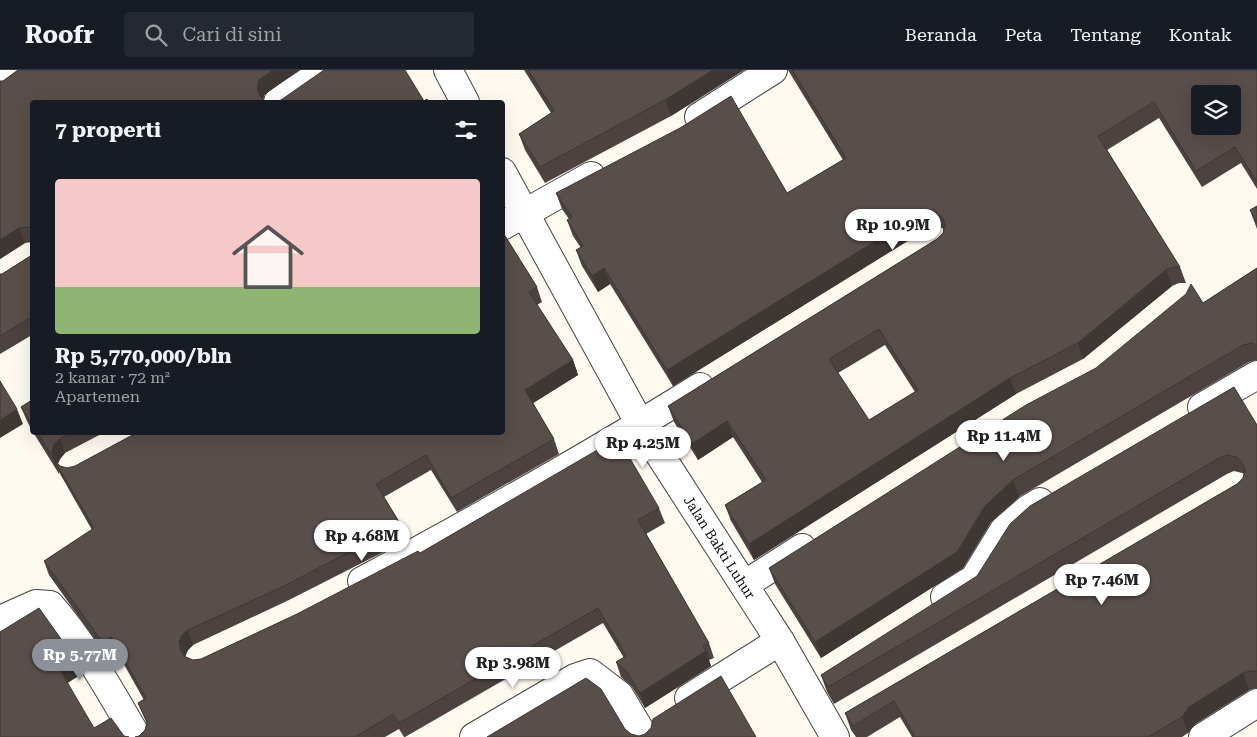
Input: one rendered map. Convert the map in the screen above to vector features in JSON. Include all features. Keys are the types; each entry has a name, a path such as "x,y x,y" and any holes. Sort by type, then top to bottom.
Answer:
{"street":[{"path":"0,82 20,70"},
{"path":"281,100 326,70"},
{"path":"448,70 464,100"},
{"path":"679,130 774,70"},
{"path":"505,224 525,211 611,166"},
{"name":"Jalan Bakti Luhur","path":"505,177 640,424 780,641 832,731"},
{"path":"341,592 442,538 640,424 724,372"},
{"path":"1180,420 1257,375"},
{"path":"926,610 974,579 1004,530 1027,510 1061,490"},
{"path":"744,585 826,532"},
{"path":"0,620 36,604 50,604 70,627 94,663 137,737"},
{"path":"474,737 575,678 590,673 619,695 642,733 667,712 780,641"},
{"path":"805,687 829,672"},
{"path":"1203,737 1257,703"},
{"path":"832,731 854,710"}],"building":[{"path":"18,70 273,70 259,80 257,89 264,100 30,100 30,228 19,228 0,240 0,81 3,81"},
{"path":"324,70 405,70 423,100 281,100"},
{"path":"528,70 713,70 665,100 540,167 519,134 554,111"},
{"path":"792,70 1257,70 1257,182 1235,147 1196,171 1154,102 1098,136 1180,267 1166,270 1078,343 1010,378 749,544 725,505 766,480 727,421 692,444 668,406 937,239 943,233 945,225 943,218 936,212 928,210 921,213 667,370 604,268 592,276 576,250 583,246 567,220 572,217 556,193 680,128 731,96 787,193 846,158","holes":["879,329 918,390 869,420 829,359"]},
{"path":"1257,206 1257,223 1250,210"},
{"path":"505,236 537,287 529,292 573,360 525,390 554,439 451,498 426,455 376,484 401,525 284,586 188,630 182,635 179,642 181,651 185,657 193,660 201,659 297,614 418,551 420,553 618,438 659,508 638,520 709,643 703,646 706,651 640,693 627,672 616,662 626,656 598,608 399,723 393,714 355,737 135,737 145,730 147,722 138,703 146,698 111,637 103,643 44,561 94,528 54,460 60,466 67,468 75,466 132,435 505,435"},
{"path":"30,256 30,318 0,336 0,274"},
{"path":"1257,268 1257,345 1252,343 1243,345 1013,480 985,506 957,552 815,642 769,568 1026,405 1096,368 1186,294 1191,284 1203,303"},
{"path":"0,381 17,409 0,420"},
{"path":"1234,387 1257,425 1257,672 1243,673 1189,707 1182,717 1148,737 915,737 894,701 853,726 845,713 1237,484 1243,478 1245,470 1242,462 1236,457 1228,455 1221,457 828,687 821,675 977,576 1010,524 1030,506"},
{"path":"30,401 30,422 21,407"},
{"path":"39,435 67,435 54,444 52,451 54,459"},
{"path":"39,608 76,660 60,670 94,728 111,718 124,736 129,737 0,737 0,632"},
{"path":"721,676 756,737 487,737 586,678 601,689 625,729 631,734 639,736 645,734 651,728 653,719"}]}
